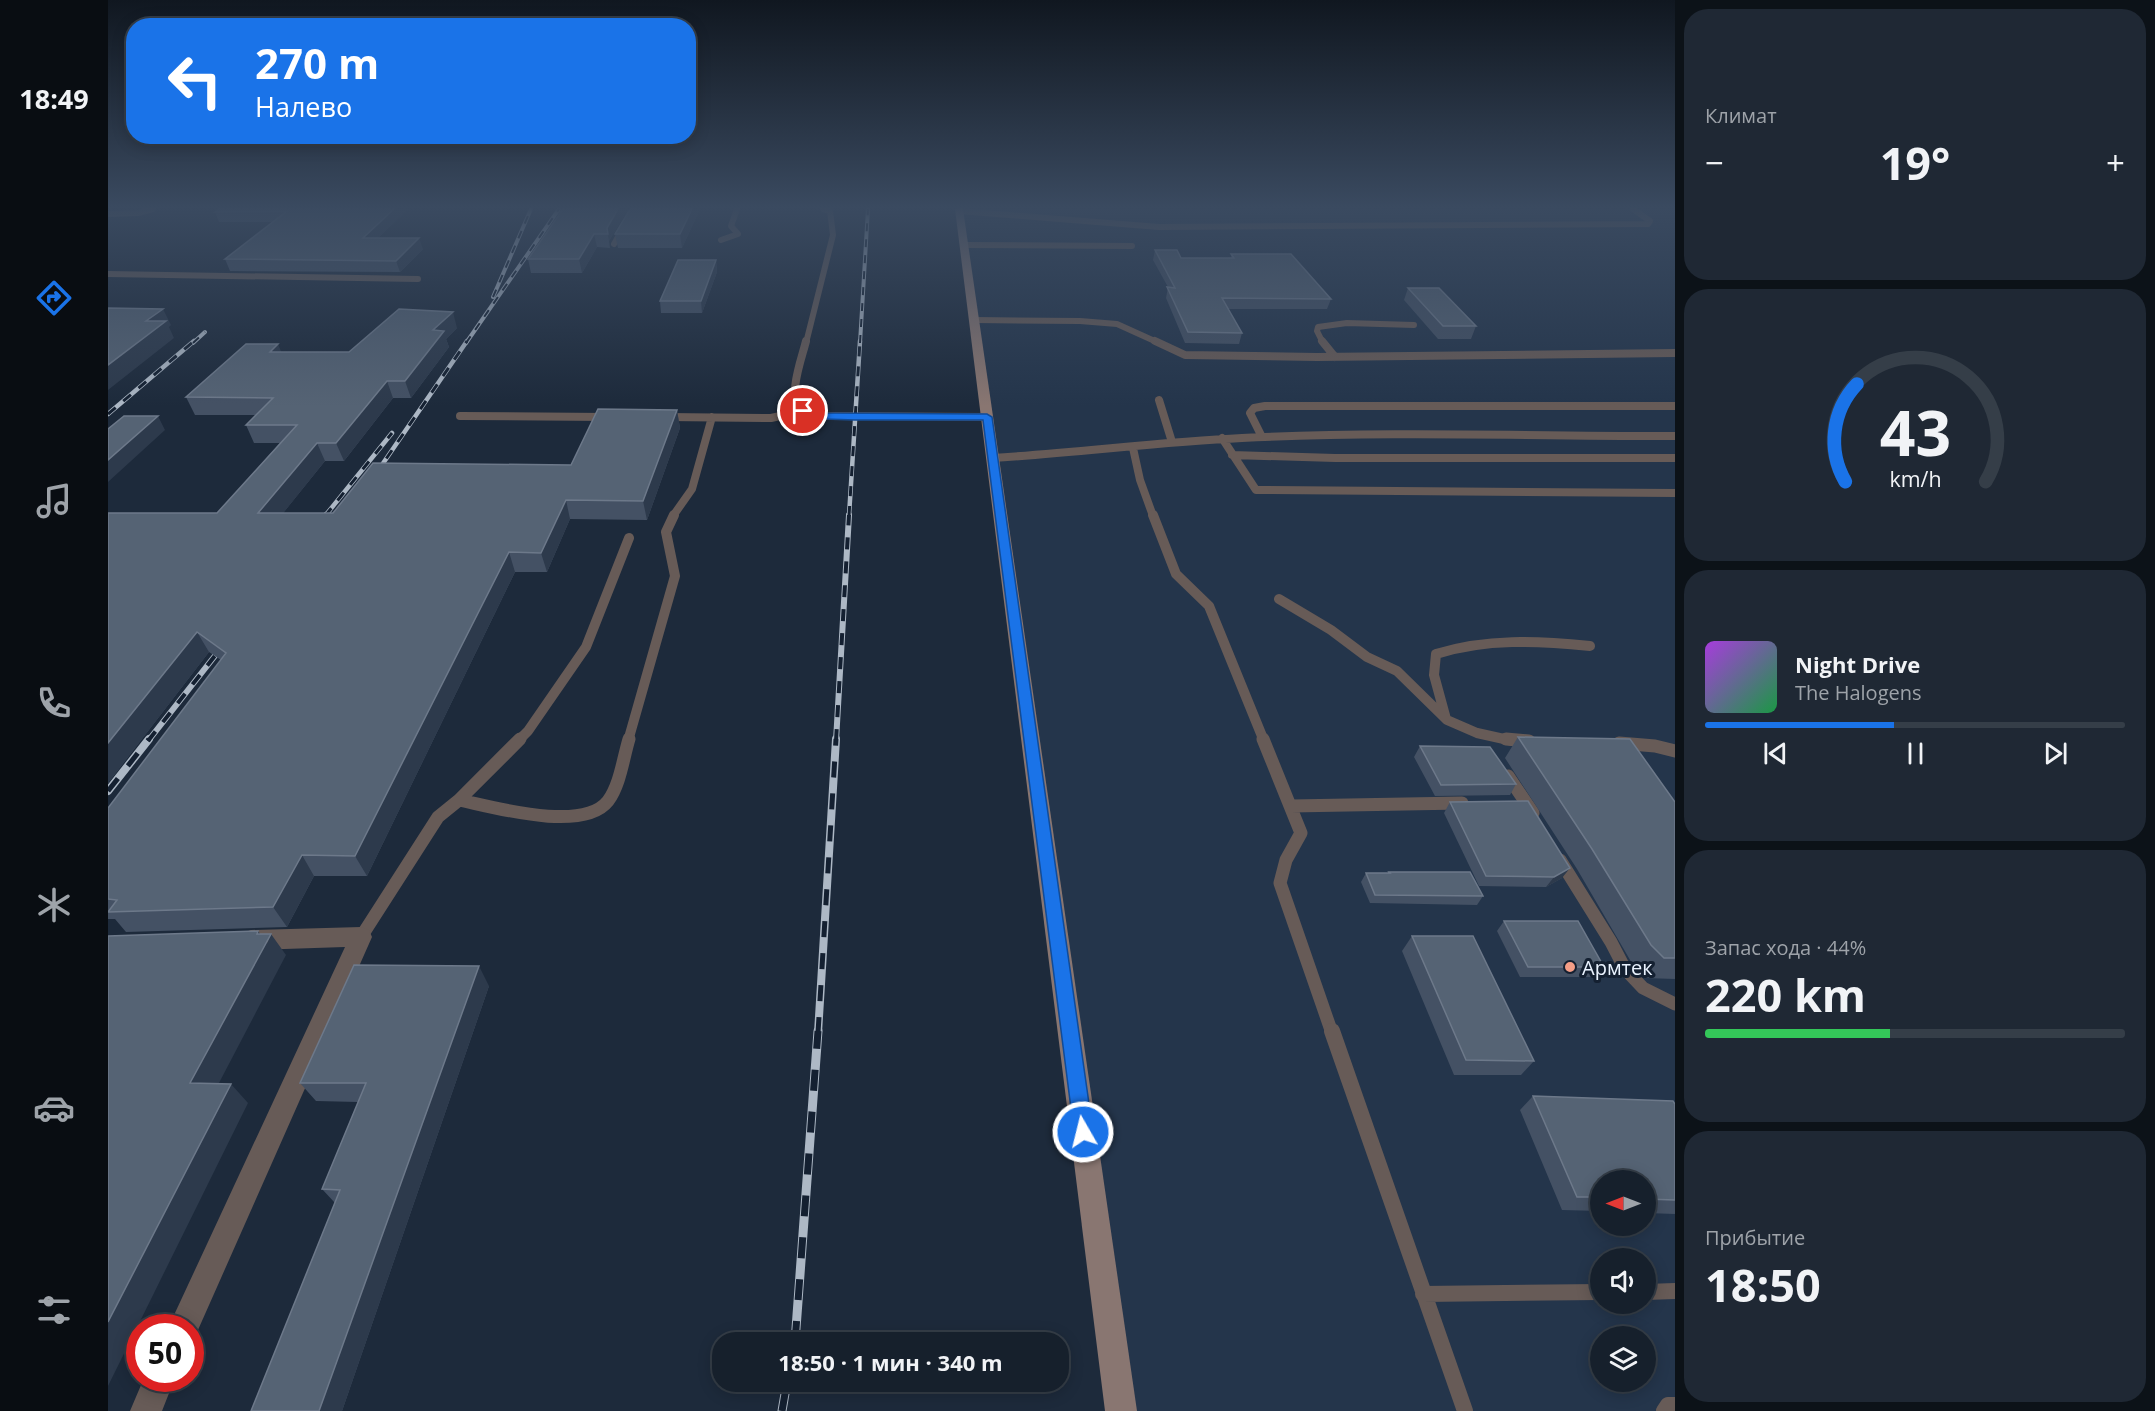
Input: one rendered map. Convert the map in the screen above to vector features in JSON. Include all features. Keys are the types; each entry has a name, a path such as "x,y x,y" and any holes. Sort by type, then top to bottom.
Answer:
{"main road":[{"path":"968,275 1121,1411"}],"street":[{"path":"189,1314 361,937 234,941"},
{"path":"146,1411 154,1392"}],"lane":[{"path":"160,275 417,279"},
{"path":"803,411 794,402 794,389 823,275"},
{"path":"974,320 1080,321 1117,324 1185,355 1335,357 1675,353"},
{"path":"1335,357 1323,343 1317,331 1318,327 1347,323 1414,325"},
{"path":"1159,400 1172,442"},
{"path":"1262,437 1250,413 1254,408 1265,406 1675,406"},
{"path":"652,417 771,418 803,411 825,416 855,417 987,417"},
{"path":"460,416 616,417"},
{"path":"459,800 526,813 577,816 602,808 613,794 675,576 666,532 674,515 692,489 712,417"},
{"path":"992,458 1133,448 1222,438 1675,436"},
{"path":"1222,438 1256,490 1675,492"},
{"path":"1133,448 1140,480 1168,556 1176,574 1209,606 1301,833 1286,860 1281,883 1464,1411"},
{"path":"1232,455 1335,458 1675,458"},
{"path":"361,937 438,817 459,800 528,731 586,648 629,538"},
{"path":"1279,599 1330,630 1367,657 1397,671 1447,720 1477,733 1513,741 1535,741"},
{"path":"1447,720 1434,675 1436,654 1478,642 1535,641 1590,646"},
{"path":"1477,733 1489,751"},
{"path":"1603,741 1654,746 1675,752"},
{"path":"1502,768 1521,803 1538,823"},
{"path":"1291,806 1469,803"},
{"path":"1556,853 1625,969 1643,987 1675,1004"},
{"path":"1424,1294 1590,1292"},
{"path":"1656,1292 1675,1292"},
{"path":"1664,1411 1668,1405 1675,1405"}],"shaded area":[{"path":"967,275 1675,275 1675,1411 1121,1411"}],"building":[{"path":"671,275 711,275 701,301 660,301"},
{"path":"1168,275 1310,275 1331,299 1222,298 1242,333 1188,332 1167,287 1175,288"},
{"path":"1408,288 1439,288 1476,326 1443,326"},
{"path":"108,308 163,309 146,321 166,321 108,365"},
{"path":"399,309 453,312 433,330 444,331 405,381 387,381 336,443 317,443 258,513 333,513 373,463 571,465 598,409 677,410 643,501 566,500 541,553 509,552 355,856 302,855 273,907 108,912 117,900 108,899 108,808 226,653 197,632 108,743 108,513 217,513 297,425 246,425 273,398 186,397 246,344 278,344 270,352 349,352"},
{"path":"124,416 158,416 108,460 108,429"},
{"path":"1518,737 1630,739 1675,802 1675,958 1664,958 1651,945 1592,849"},
{"path":"1420,746 1490,747 1516,784 1441,785"},
{"path":"1528,801 1570,868 1554,877 1486,876 1450,802"},
{"path":"1470,872 1483,896 1375,895 1366,873"},
{"path":"1504,921 1578,921 1604,967 1528,967"},
{"path":"258,931 257,934 271,934 190,1083 231,1084 108,1322 108,936"},
{"path":"1412,936 1473,936 1534,1061 1466,1060"},
{"path":"354,965 479,966 319,1411 251,1411 340,1190 322,1189 366,1083 300,1083"},
{"path":"1533,1096 1673,1101 1675,1104 1675,1200 1656,1199 1656,1170 1590,1170 1590,1197 1577,1197"}],"railway":[{"path":"493,297 503,275"},
{"path":"466,343 513,275"},
{"path":"860,343 864,275"},
{"path":"193,343 205,332"},
{"path":"108,414 194,341"},
{"path":"375,475 467,341"},
{"path":"849,516 860,341"},
{"path":"325,516 392,433"},
{"path":"318,525 326,515"},
{"path":"836,741 849,515"},
{"path":"148,741 225,643"},
{"path":"108,791 149,739"},
{"path":"818,1033 836,739"},
{"path":"796,1332 818,1031"},
{"path":"782,1411 785,1392"}],"place":[{"name":"Армтек","path":"1570,967"}],"route":[{"path":"803,411 825,416 855,417 987,417 1083,1132"}]}
